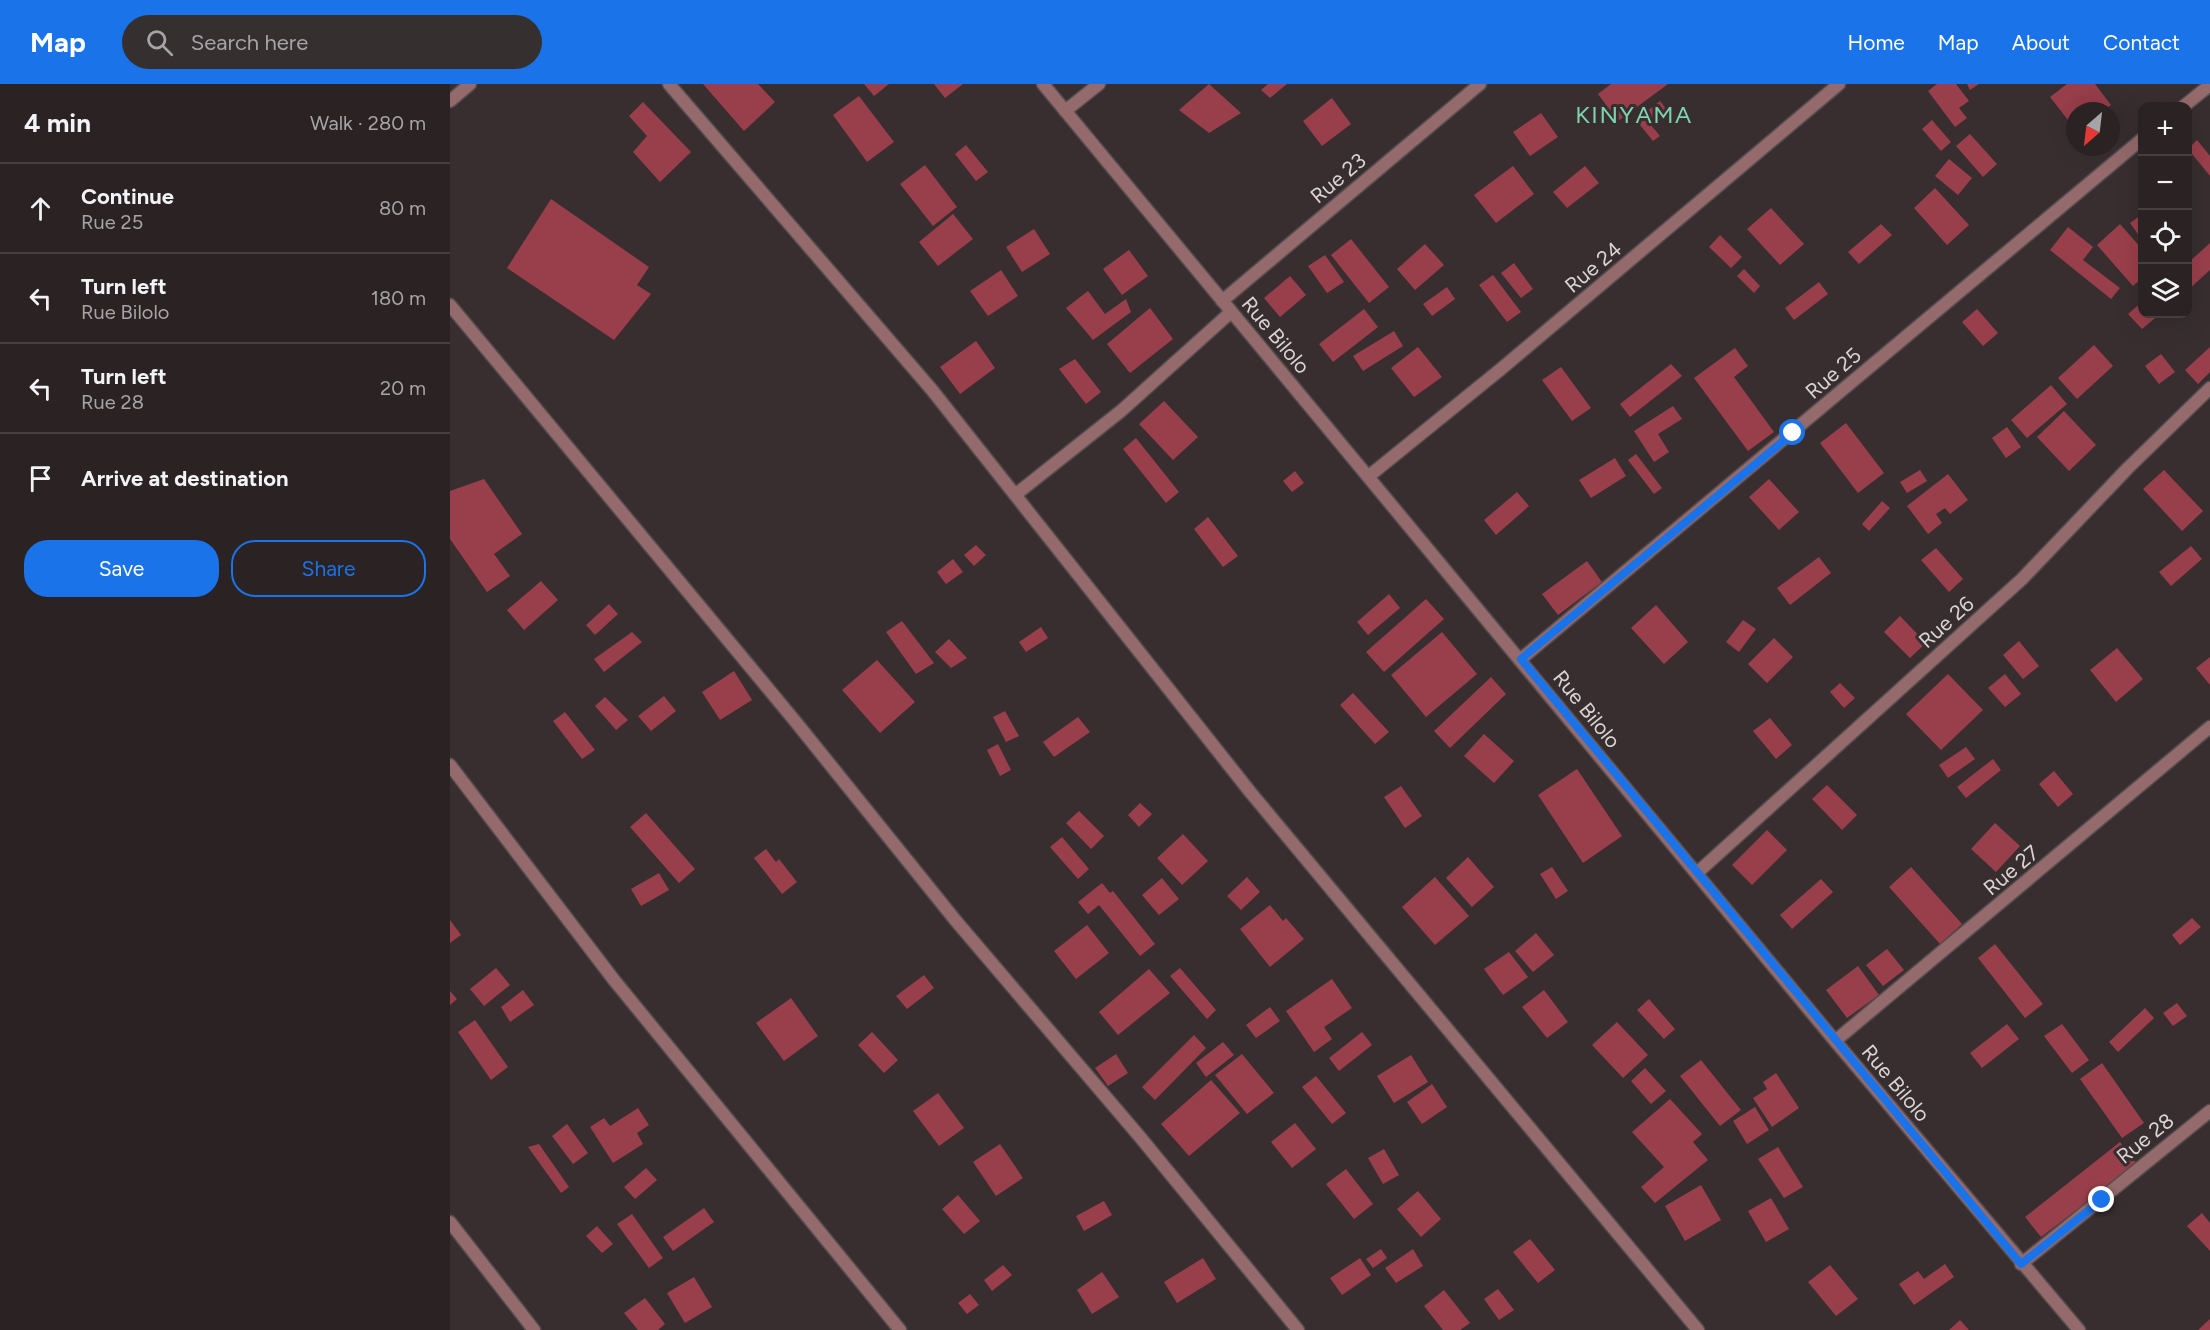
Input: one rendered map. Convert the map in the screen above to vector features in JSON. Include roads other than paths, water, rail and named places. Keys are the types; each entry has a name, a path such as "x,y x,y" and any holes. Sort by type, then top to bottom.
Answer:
{"street":[{"path":"450,101 470,84"},
{"path":"669,84 932,390 1251,794 1698,1330"},
{"name":"Rue Bilolo","path":"1043,84 1835,1041 2079,1330"},
{"path":"1065,111 1099,84"},
{"name":"Rue 23","path":"1222,301 1480,84"},
{"name":"Rue 24","path":"1369,476 1501,369 1839,84"},
{"path":"2189,102 2210,85"},
{"name":"Rue 25","path":"1521,659 1793,433 2081,187 2138,142"},
{"path":"450,305 795,721 956,921 1140,1137 1298,1330"},
{"path":"1015,495 1121,411 1231,312"},
{"name":"Rue 26","path":"1697,873 2022,579 2128,468 2210,388"},
{"name":"Rue 27","path":"1835,1041 2210,727"},
{"path":"450,765 614,980 900,1330"},
{"name":"Rue 28","path":"2021,1264 2210,1110"},
{"path":"450,1222 534,1330"}],"district":[{"name":"KINYAMA","path":"1634,114"}]}
